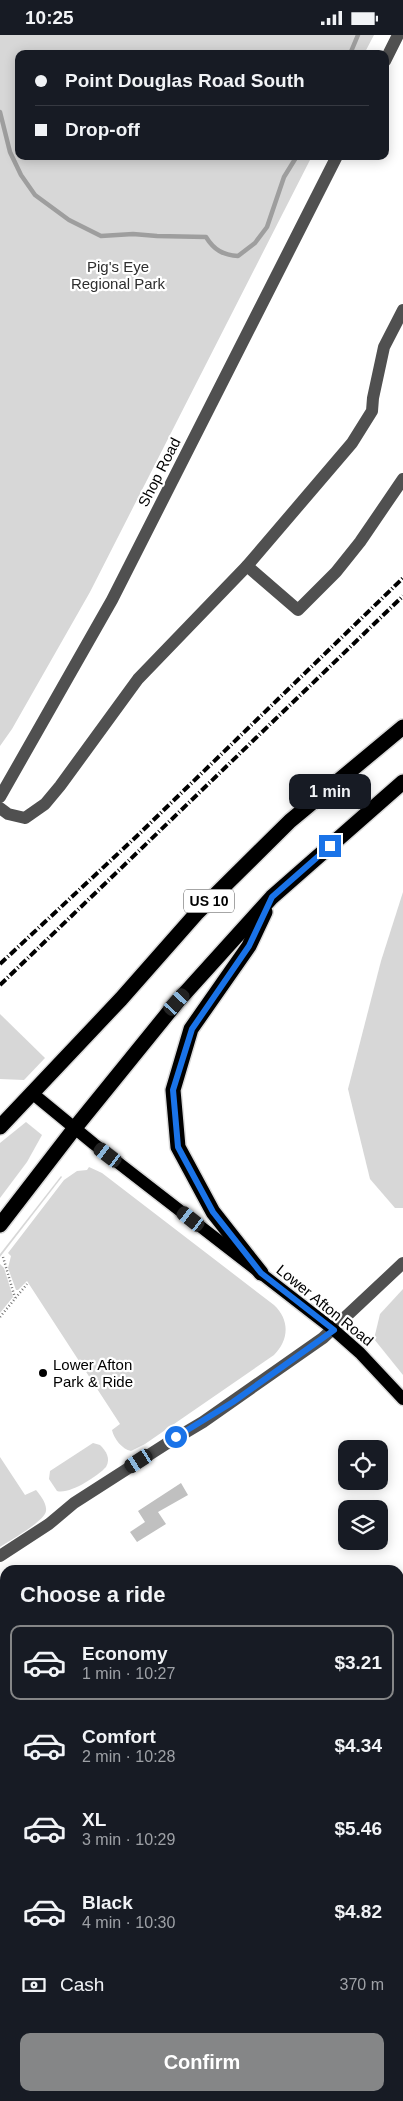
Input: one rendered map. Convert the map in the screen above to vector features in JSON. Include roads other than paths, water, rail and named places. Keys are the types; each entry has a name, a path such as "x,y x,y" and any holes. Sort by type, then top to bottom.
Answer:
{"highway":[{"name":"US 10","path":"0,1127 121,999 196,914 283,828 403,727"},
{"name":"US 10","path":"0,1225 74,1129 177,1002 272,897 403,782"},
{"path":"261,1273 213,1212 178,1147 173,1090 192,1029 249,946 272,897"}],"main road":[{"name":"Lower Afton Road","path":"32,1093 74,1129 334,1330 366,1359 403,1399"}],"street":[{"path":"389,53 398,35"},
{"name":"Shop Road","path":"0,797 112,600 335,160"},
{"path":"0,808 8,814 24,818 45,805 138,679 247,565 352,443 372,411 384,347 403,310"},
{"path":"247,565 298,610 336,572 403,479"},
{"path":"0,1556 49,1524 74,1503 211,1417 334,1330 403,1263"}],"waterway":[{"path":"352,50 358,35"},
{"path":"0,112 10,152 21,175 35,195 69,220 101,236 133,234 206,237 219,251 238,256 255,243 267,227 284,177 295,160"}],"railway":[{"path":"0,964 139,834 403,578"},
{"path":"0,985 403,596"}],"place":[{"name":"Lower Afton Park & Ride","path":"43,1373"}],"park label":[{"name":"Pig's Eye Regional Park","path":"118,274"}]}
